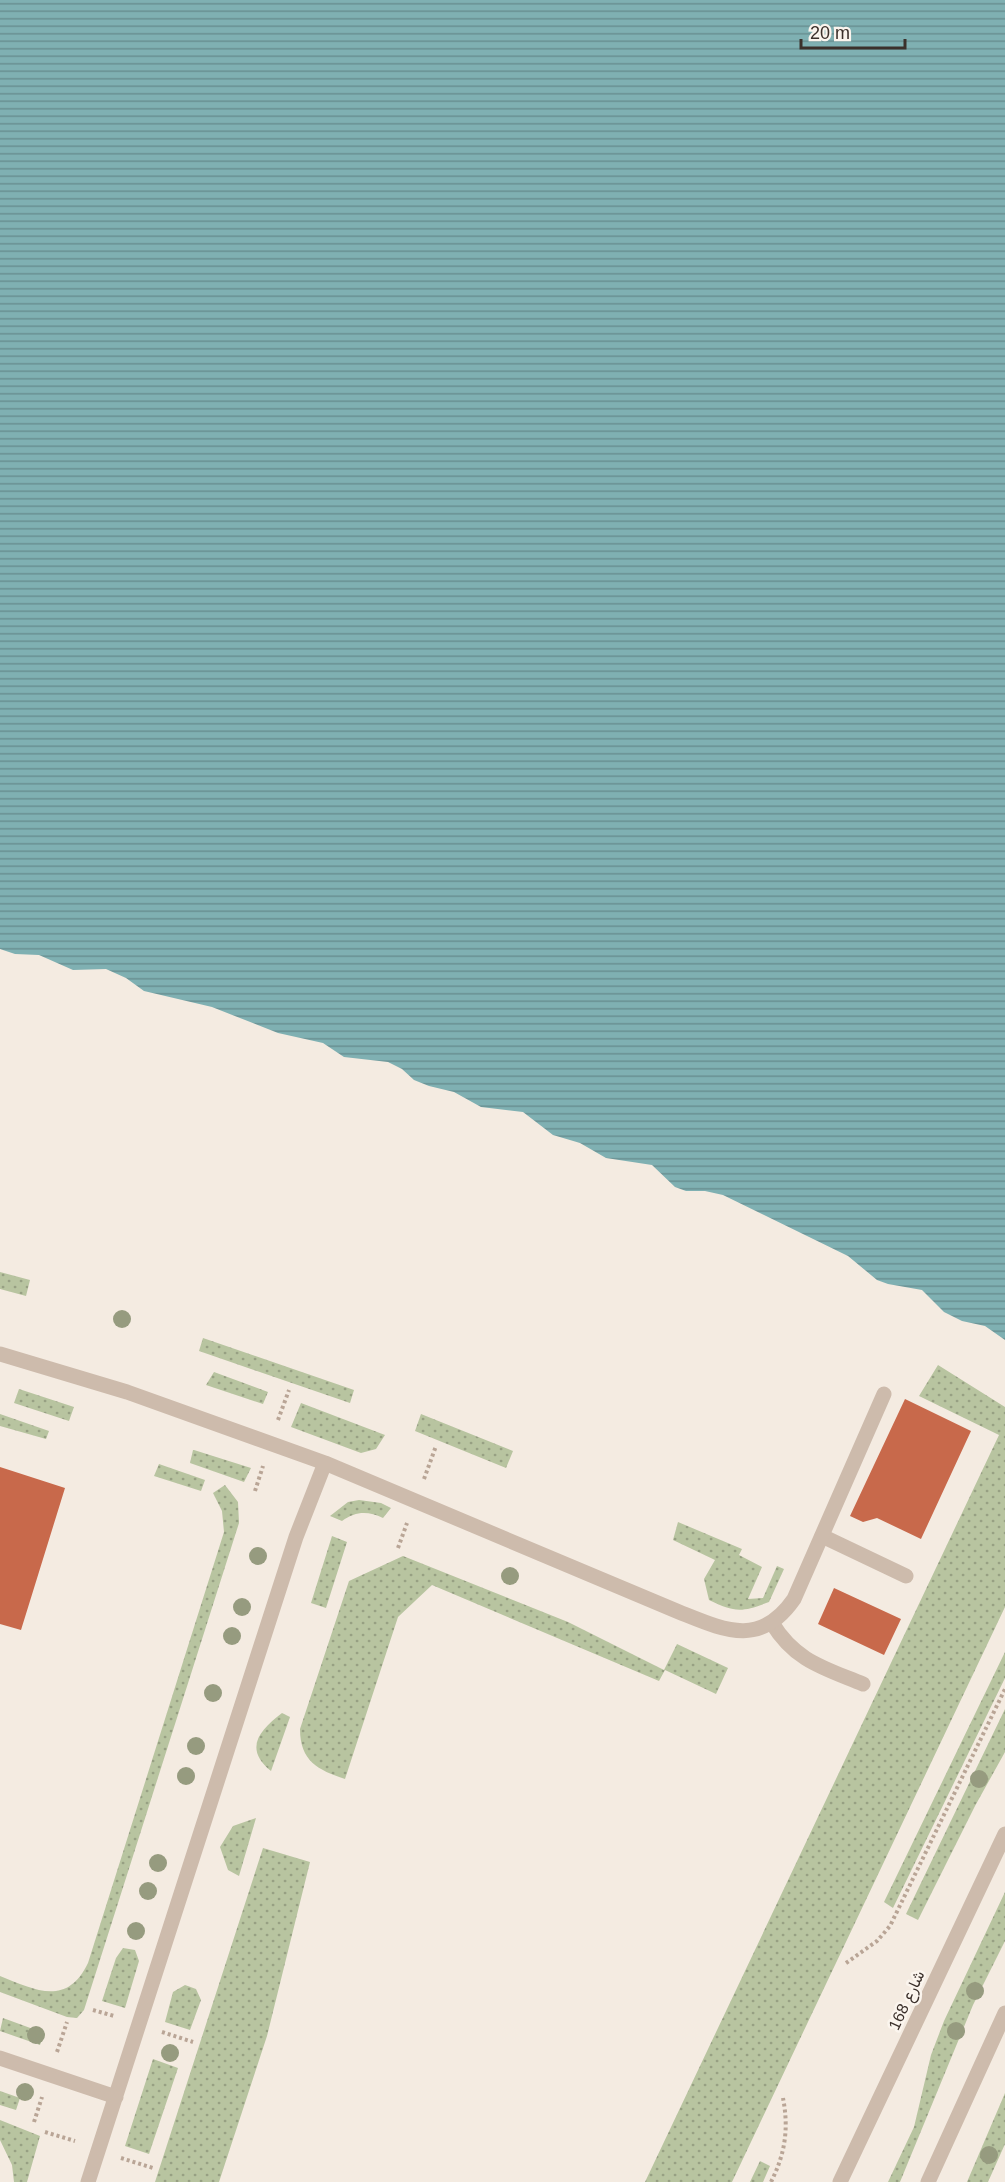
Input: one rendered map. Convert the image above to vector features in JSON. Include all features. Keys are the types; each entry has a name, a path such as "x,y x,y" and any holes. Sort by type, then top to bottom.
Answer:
{"street":[{"path":"0,1354 127,1392 325,1463 711,1625 742,1632 772,1623 784,1613 794,1599 884,1394"},
{"path":"88,2182 296,1537 325,1463"},
{"path":"822,1536 906,1576"},
{"path":"772,1623 790,1648 803,1659 862,1684"},
{"name":"شارع 168","path":"840,2182 1005,1834"},
{"path":"928,2182 1005,2013"},
{"path":"0,2058 116,2097"}],"path":[{"path":"278,1421 289,1390"},
{"path":"424,1479 436,1446"},
{"path":"255,1491 263,1465"},
{"path":"398,1548 408,1520"},
{"path":"846,1964 877,1941 890,1926 1005,1689"},
{"path":"93,2010 123,2019"},
{"path":"56,2056 67,2022"},
{"path":"160,2032 193,2042"},
{"path":"34,2122 43,2093"},
{"path":"771,2182 785,2142 786,2112 783,2098"},
{"path":"45,2132 81,2143"},
{"path":"118,2165 121,2157 153,2169"}],"green space":[{"path":"0,1272 30,1280 26,1296 0,1289"},
{"path":"203,1338 354,1390 350,1403 199,1351"},
{"path":"938,1365 1005,1407 1005,1607 732,2182 645,2182 999,1435 919,1396"},
{"path":"214,1372 268,1392 263,1404 206,1385"},
{"path":"19,1389 74,1407 69,1421 14,1403"},
{"path":"301,1403 385,1435 376,1449 361,1453 291,1427"},
{"path":"0,1414 49,1431 46,1439 0,1426"},
{"path":"421,1414 513,1451 506,1468 415,1431"},
{"path":"193,1450 251,1468 244,1482 190,1463"},
{"path":"159,1464 205,1480 201,1491 154,1476"},
{"path":"225,1485 238,1502 239,1523 84,2010 77,2018 67,2017 0,1992 0,1976 38,1990 60,1990 70,1986 80,1977 88,1963 224,1532 222,1511 213,1493"},
{"path":"359,1500 381,1503 391,1508 383,1518 362,1513 352,1515 342,1521 330,1516 348,1502"},
{"path":"678,1522 742,1549 739,1555 762,1567 748,1599 763,1598 777,1566 784,1569 769,1602 739,1610 709,1600 704,1579 715,1560 673,1540"},
{"path":"332,1536 347,1542 326,1608 311,1603"},
{"path":"403,1556 568,1622 664,1670 677,1644 728,1668 716,1694 665,1670 659,1681 432,1585 398,1617 345,1779 312,1763 303,1749 300,1729 349,1581"},
{"path":"1005,1652 1005,1678 893,1908 884,1902"},
{"path":"1005,1709 1005,1752 975,1806 918,1920 906,1914"},
{"path":"282,1713 290,1717 271,1771 258,1755 256,1747 261,1733"},
{"path":"256,1818 239,1876 228,1870 220,1847 233,1826"},
{"path":"263,1848 310,1862 267,2036 219,2182 155,2182"},
{"path":"1005,1892 1005,1941 973,2005 900,2182 888,2182 914,2127 931,2055 944,2021"},
{"path":"123,1948 135,1950 139,1961 125,2008 102,2001 116,1958"},
{"path":"185,1985 196,1989 201,2000 190,2030 165,2022 173,1992"},
{"path":"3,2018 44,2033 40,2045 0,2031"},
{"path":"153,2059 178,2068 149,2154 125,2146"},
{"path":"0,2091 20,2098 16,2110 0,2105"},
{"path":"1005,2093 1005,2144 988,2182 967,2182"},
{"path":"0,2120 40,2136 27,2182 14,2182 12,2165 0,2140"},
{"path":"760,2161 770,2166 763,2182 750,2182"}],"water":[{"path":"0,0 1005,0 1005,1340 985,1326 962,1321 944,1312 922,1290 877,1280 848,1256 723,1195 705,1191 686,1191 675,1187 652,1165 606,1158 580,1143 553,1135 523,1112 481,1107 454,1092 414,1080 402,1069 388,1062 344,1057 323,1043 278,1033 212,1007 144,991 126,978 106,969 73,970 39,955 15,954 0,949"}],"building":[{"path":"905,1399 971,1431 921,1539 877,1518 863,1522 850,1516"},
{"path":"0,1467 65,1488 21,1630 0,1624"},
{"path":"834,1588 901,1619 884,1655 818,1624"}]}
